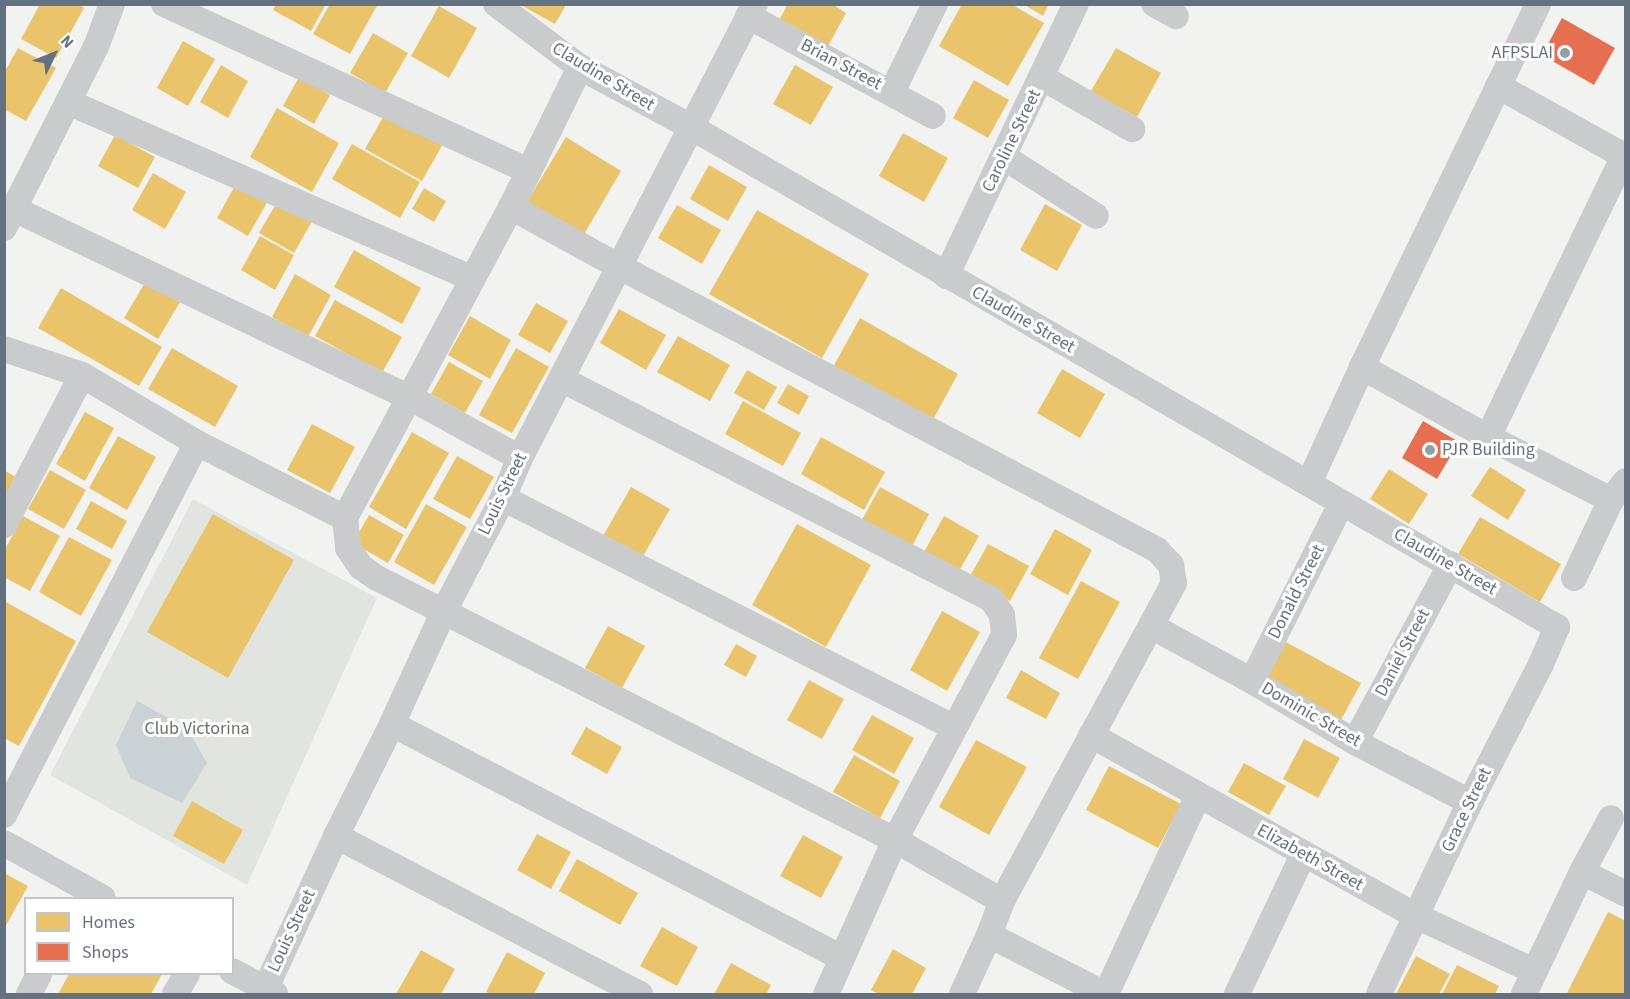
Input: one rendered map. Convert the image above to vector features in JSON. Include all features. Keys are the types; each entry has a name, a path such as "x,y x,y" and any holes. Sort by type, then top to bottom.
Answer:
{"street":[{"path":"112,4 96,47 9,219 409,397 520,458"},
{"path":"164,4 527,170"},
{"name":"Claudine Street","path":"496,4 519,24 580,67 691,128 1557,627"},
{"path":"892,92 935,4"},
{"name":"Caroline Street","path":"946,276 1043,78 1076,4"},
{"path":"1309,483 1362,367 1538,4"},
{"name":"Brian Street","path":"752,10 933,116"},
{"name":"Louis Street","path":"270,992 336,836 392,724 444,611 618,266 752,10"},
{"path":"580,67 527,170 511,207 471,278 345,518 348,548 361,567 377,578 895,840 1002,900"},
{"path":"1043,78 1132,129"},
{"path":"1488,437 1625,157 1498,86"},
{"path":"68,102 471,278"},
{"path":"1004,157 1096,216"},
{"path":"511,207 618,266 1157,550 1172,565 1174,583 1153,627 1091,735 1002,900 962,994"},
{"path":"4,349 82,375 197,443 345,518"},
{"path":"1362,367 1488,437 1618,491 1574,578"},
{"path":"4,525 82,375"},
{"path":"561,379 992,600 1002,615 1004,635 953,727 895,840 826,994"},
{"path":"4,815 197,443"},
{"path":"503,498 953,727"},
{"name":"Donald Street","path":"1252,681 1341,504"},
{"name":"Daniel Street","path":"1355,742 1451,564"},
{"name":"Dominic Street","path":"1153,627 1252,681 1355,742 1470,802"},
{"name":"Grace Street","path":"1379,994 1470,802 1541,664 1557,627"},
{"path":"392,724 842,958"},
{"name":"Elizabeth Street","path":"1091,735 1303,855 1416,915 1534,971"},
{"path":"989,935 1106,994 1198,796"},
{"path":"1524,994 1582,872 1611,818"},
{"path":"336,836 640,994"},
{"path":"4,843 88,895"},
{"path":"1237,994 1303,855"},
{"path":"1582,872 1626,894"},
{"path":"234,972 270,992"},
{"path":"29,994 38,975"},
{"path":"176,994 186,975"}],"green space":[{"name":"Club Victorina","path":"193,499 377,598 247,885 50,775"}],"shaded area":[{"path":"137,701 187,728 207,763 182,803 130,778 116,745"}],"building: Homes":[{"path":"40,4 78,4 84,8 56,58 21,39"},
{"path":"276,4 326,4 311,31 273,10"},
{"path":"330,4 378,4 350,54 313,34"},
{"path":"788,4 832,4 846,13 827,48 778,22"},
{"path":"962,4 1011,4 1044,23 1008,86 939,46"},
{"path":"1023,4 1049,4 1043,16"},
{"path":"521,5 566,5 555,24"},
{"path":"439,6 477,28 449,78 411,56"},
{"path":"373,33 408,53 385,93 350,73"},
{"path":"183,41 215,59 188,106 157,88"},
{"path":"18,48 56,68 26,121 4,109 4,73"},
{"path":"1116,48 1161,73 1137,117 1091,91"},
{"path":"221,65 248,81 228,118 200,102"},
{"path":"795,65 833,87 811,125 773,104"},
{"path":"299,77 330,95 314,124 283,106"},
{"path":"974,80 1009,100 988,138 953,118"},
{"path":"277,108 339,143 312,192 250,157"},
{"path":"387,110 444,142 422,181 365,149"},
{"path":"903,133 948,158 924,202 879,176"},
{"path":"115,135 155,157 138,188 98,166"},
{"path":"566,137 621,171 583,236 527,202"},
{"path":"352,144 420,182 400,218 332,179"},
{"path":"709,165 747,187 728,221 690,199"},
{"path":"153,173 186,192 165,229 132,210"},
{"path":"237,182 269,199 248,236 217,218"},
{"path":"424,188 446,201 434,222 412,209"},
{"path":"279,199 314,218 294,253 259,233"},
{"path":"1045,204 1082,225 1057,271 1020,250"},
{"path":"677,205 721,230 702,264 658,238"},
{"path":"757,210 869,274 822,358 709,294"},
{"path":"260,236 294,255 275,290 241,270"},
{"path":"354,250 421,288 402,324 334,287"},
{"path":"295,274 331,295 308,337 272,317"},
{"path":"146,281 180,302 158,339 124,318"},
{"path":"61,288 162,347 139,386 38,328"},
{"path":"335,300 402,337 382,373 315,336"},
{"path":"536,303 568,321 550,353 518,335"},
{"path":"619,309 666,335 646,370 600,343"},
{"path":"470,316 511,340 490,379 448,355"},
{"path":"860,318 958,374 930,425 832,369"},
{"path":"678,336 730,365 710,401 657,372"},
{"path":"172,348 238,386 215,427 148,389"},
{"path":"516,348 549,367 512,433 479,415"},
{"path":"449,362 483,381 465,413 431,394"},
{"path":"1062,369 1105,394 1080,438 1037,413"},
{"path":"747,370 777,387 764,410 734,393"},
{"path":"788,384 809,396 799,415 777,403"},
{"path":"743,401 801,433 783,466 725,434"},
{"path":"85,412 114,428 85,481 56,464"},
{"path":"312,424 355,447 330,493 287,470"},
{"path":"412,432 449,453 406,529 369,507"},
{"path":"118,436 156,457 127,510 89,488"},
{"path":"821,437 885,472 864,510 801,474"},
{"path":"457,456 494,477 470,519 433,499"},
{"path":"1490,467 1526,490 1508,520 1471,496"},
{"path":"1389,469 1428,494 1409,524 1370,499"},
{"path":"4,470 17,478 4,501"},
{"path":"50,470 86,490 64,529 28,509"},
{"path":"631,487 670,509 642,558 603,536"},
{"path":"880,487 929,514 911,548 862,520"},
{"path":"91,501 127,521 112,549 76,529"},
{"path":"426,504 467,527 434,585 394,562"},
{"path":"213,514 294,560 228,678 147,632"},
{"path":"369,515 404,535 388,563 353,543"},
{"path":"23,516 60,536 30,591 4,577 4,551"},
{"path":"944,516 979,536 959,571 924,552"},
{"path":"1480,517 1561,564 1540,602 1458,554"},
{"path":"797,524 871,565 826,647 752,605"},
{"path":"1055,529 1092,550 1068,595 1030,574"},
{"path":"69,537 112,560 81,616 39,592"},
{"path":"988,544 1029,566 1010,601 969,578"},
{"path":"1081,581 1120,602 1078,679 1039,658"},
{"path":"4,601 76,641 19,746 4,738"},
{"path":"942,611 980,632 947,691 910,670"},
{"path":"608,626 645,646 622,688 585,668"},
{"path":"1286,642 1361,683 1341,720 1266,680"},
{"path":"736,644 757,656 746,677 724,665"},
{"path":"1021,670 1060,693 1046,719 1006,698"},
{"path":"809,680 844,699 822,739 787,720"},
{"path":"872,715 914,738 894,774 852,750"},
{"path":"586,727 622,747 607,774 571,754"},
{"path":"1304,739 1340,758 1318,798 1283,779"},
{"path":"976,740 1027,767 989,835 939,807"},
{"path":"854,755 900,781 880,818 833,792"},
{"path":"1244,763 1286,786 1269,815 1228,792"},
{"path":"1109,766 1181,804 1158,848 1086,810"},
{"path":"192,801 243,830 224,864 173,836"},
{"path":"537,834 571,852 551,889 517,870"},
{"path":"803,835 843,857 821,898 780,876"},
{"path":"577,859 638,893 620,925 559,891"},
{"path":"4,873 28,886 4,929"},
{"path":"1608,912 1626,921 1626,994 1567,993"},
{"path":"662,927 698,947 677,986 640,966"},
{"path":"893,949 926,968 912,994 879,994 871,990"},
{"path":"421,950 455,969 441,994 396,994"},
{"path":"507,952 545,973 534,994 490,994 486,992"},
{"path":"1416,956 1450,974 1439,994 1396,994"},
{"path":"731,963 771,985 766,994 714,994"},
{"path":"1457,965 1499,986 1495,994 1442,994"},
{"path":"68,975 161,975 151,994 58,994"}],"building: Shops":[{"path":"1562,18 1615,48 1594,85 1542,55"},
{"name":"PJR Building","path":"1423,421 1459,442 1437,479 1402,458"}],"place":[{"name":"AFPSLAI","path":"1565,53"},
{"name":"PJR Building","path":"1430,450"}]}
